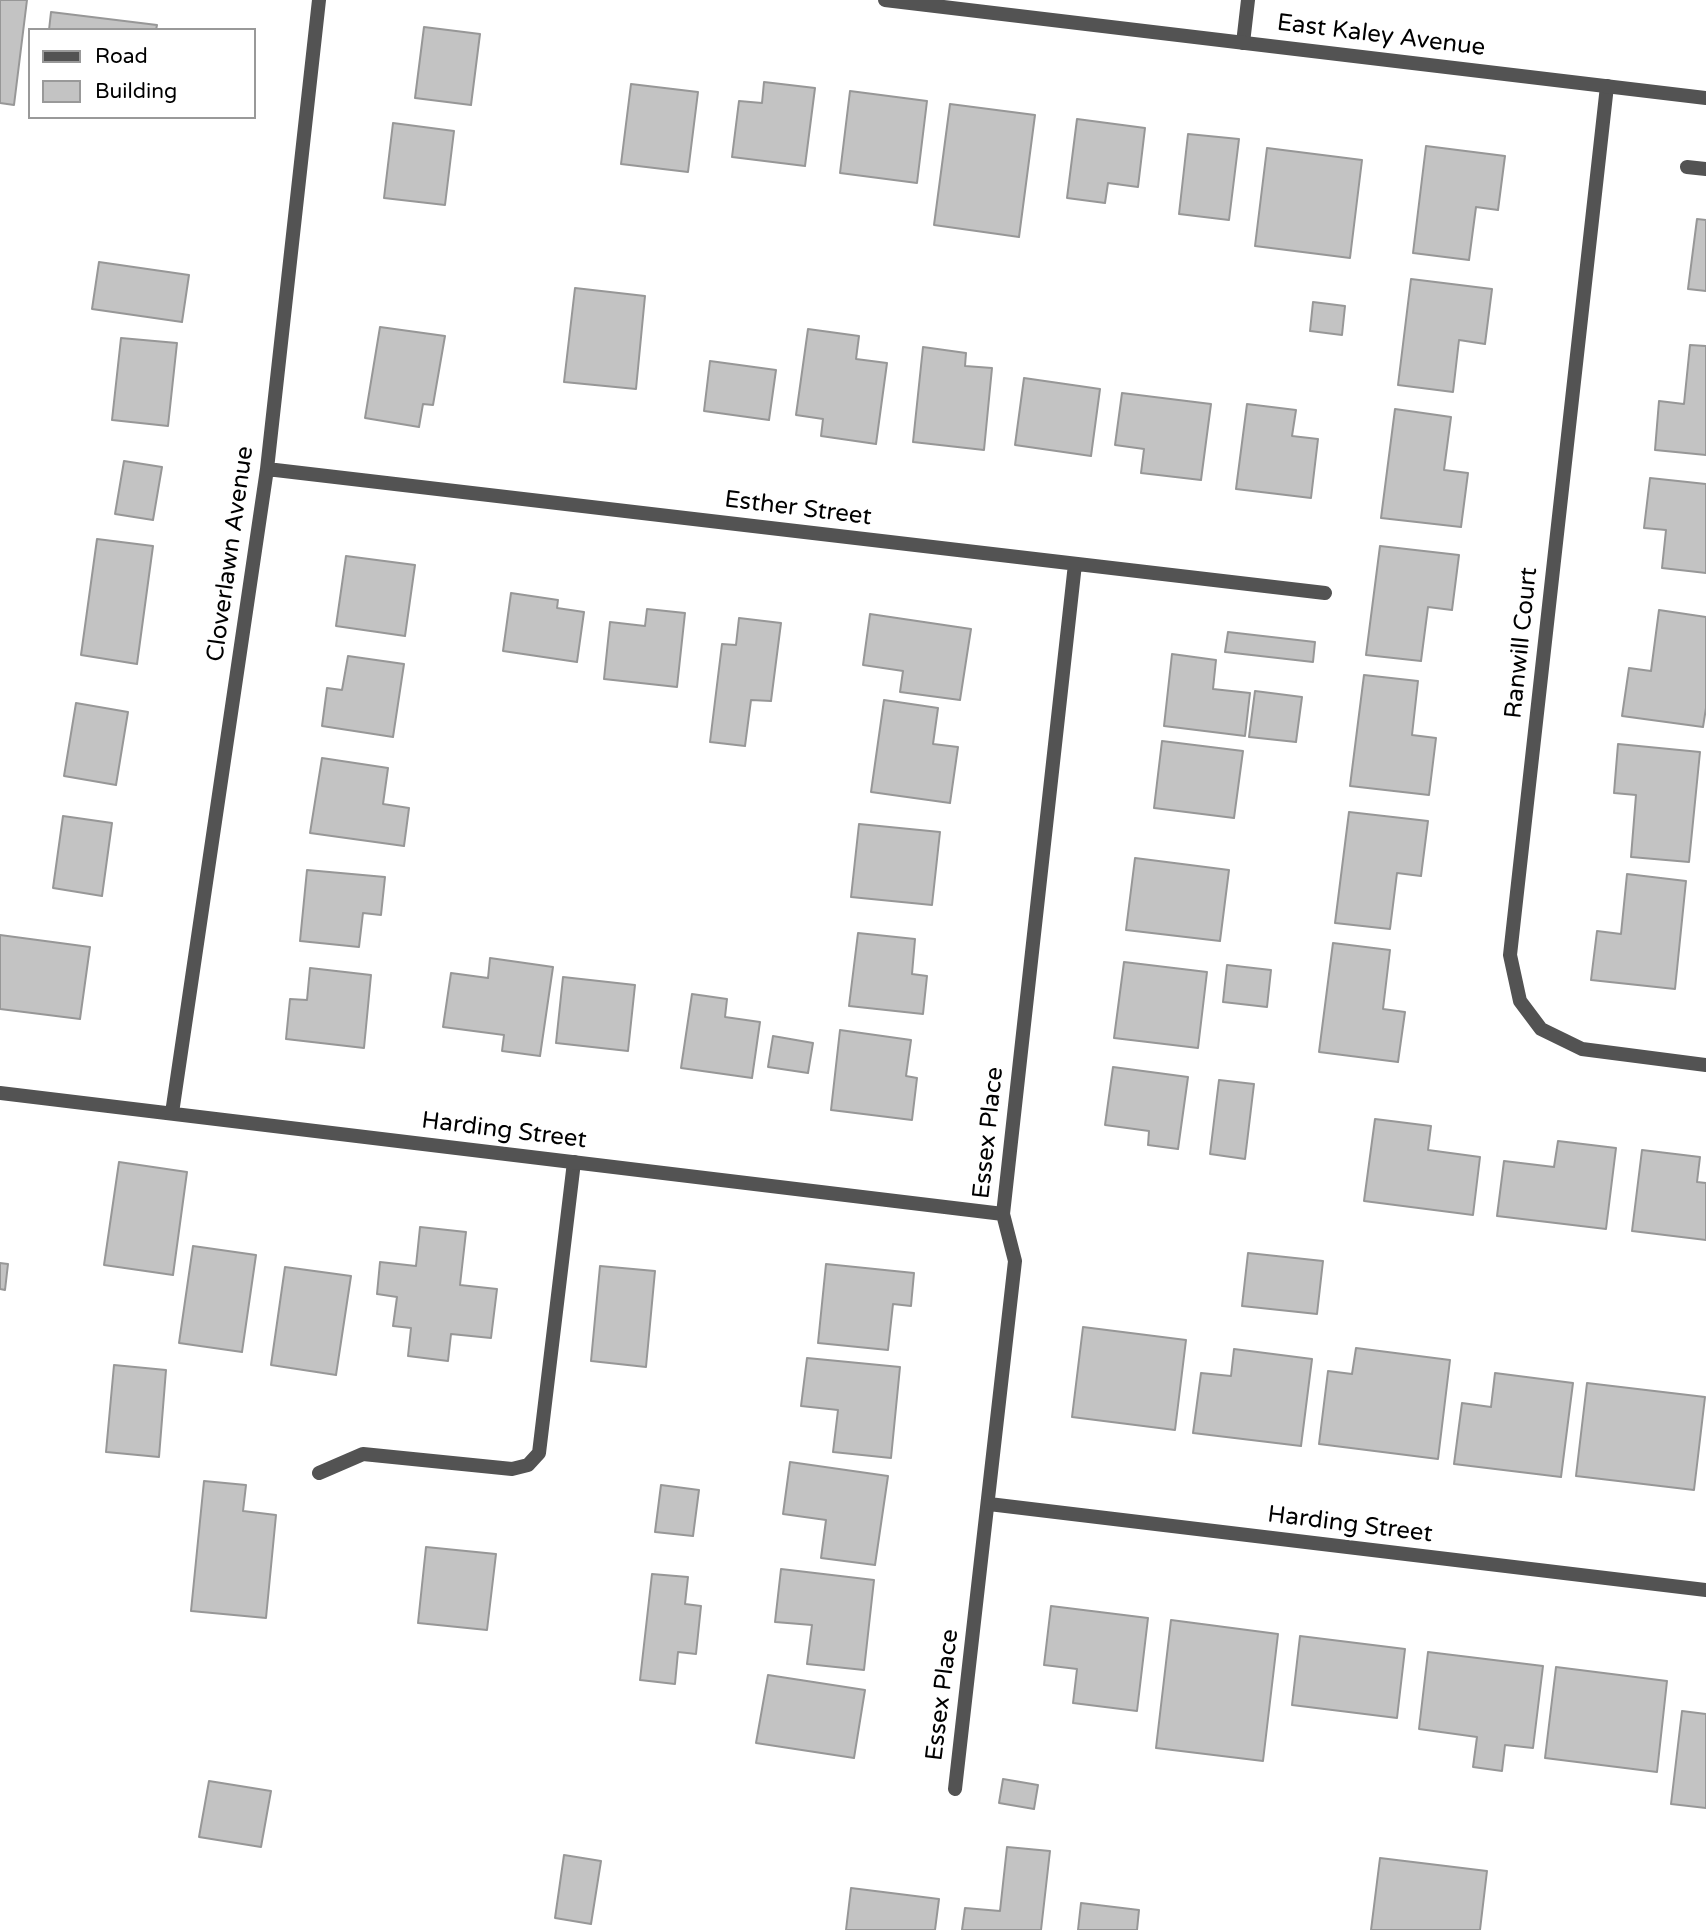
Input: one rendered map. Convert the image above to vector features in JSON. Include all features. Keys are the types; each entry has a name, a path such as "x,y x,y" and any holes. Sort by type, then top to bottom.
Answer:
{"street":[{"name":"Cloverlawn Avenue","path":"172,1113 267,469 319,0"},
{"name":"East Kaley Avenue","path":"885,0 1706,98"},
{"path":"1243,43 1248,0"},
{"name":"Ranwill Court","path":"1607,86 1510,955 1520,1001 1541,1028 1582,1049 1706,1065"},
{"path":"1687,167 1706,169"},
{"name":"Esther Street","path":"267,469 1325,593"},
{"name":"Essex Place","path":"955,1788 1015,1261 1003,1214 1075,564"},
{"name":"Harding Street","path":"0,1093 1003,1214"},
{"path":"319,1473 363,1454 512,1469 528,1465 539,1453 574,1162"},
{"name":"Harding Street","path":"989,1504 1706,1590"}],"building":[{"path":"0,0 27,0 14,105 0,103"},
{"path":"51,12 157,25 156,28 49,28"},
{"path":"424,27 480,34 471,105 415,98"},
{"path":"764,82 815,88 805,166 732,157 739,101 762,103"},
{"path":"631,84 698,92 688,172 621,164"},
{"path":"850,91 927,101 917,183 840,173"},
{"path":"950,104 1035,115 1019,237 934,225"},
{"path":"1077,119 1145,128 1138,187 1108,183 1105,203 1067,198"},
{"path":"393,123 454,131 445,205 384,198"},
{"path":"1188,134 1239,139 1229,220 1179,214"},
{"path":"1426,146 1505,156 1498,210 1476,207 1469,260 1413,253"},
{"path":"1267,148 1362,160 1350,258 1255,246"},
{"path":"1697,219 1706,220 1706,291 1688,289"},
{"path":"99,262 189,275 182,322 92,309"},
{"path":"1411,279 1492,289 1485,344 1459,340 1453,392 1398,385"},
{"path":"575,288 645,296 636,389 564,382"},
{"path":"1313,302 1345,306 1342,335 1310,331"},
{"path":"380,327 445,336 433,405 423,404 419,427 365,418"},
{"path":"808,329 859,336 856,359 887,363 876,444 821,436 823,419 796,415"},
{"path":"121,338 177,343 168,426 112,420"},
{"path":"1690,345 1706,346 1706,455 1655,450 1659,401 1684,404"},
{"path":"923,347 966,353 965,366 992,368 984,450 913,442"},
{"path":"710,361 776,370 769,420 704,411"},
{"path":"1024,378 1100,389 1091,456 1015,445"},
{"path":"1122,393 1211,404 1201,480 1141,473 1144,449 1115,445"},
{"path":"1247,404 1296,410 1292,436 1318,439 1311,498 1236,489"},
{"path":"1395,409 1451,417 1444,470 1468,473 1461,527 1381,518"},
{"path":"124,461 162,467 153,520 115,514"},
{"path":"1650,478 1706,484 1706,573 1662,568 1666,530 1644,528"},
{"path":"97,539 153,546 137,664 81,655"},
{"path":"1380,546 1459,555 1452,610 1428,607 1421,661 1366,655"},
{"path":"346,556 415,565 405,636 336,626"},
{"path":"511,593 558,600 557,608 584,612 577,662 503,651"},
{"path":"647,609 685,613 677,687 604,679 610,622 645,626"},
{"path":"1659,610 1706,617 1706,708 1703,727 1622,716 1629,668 1651,671"},
{"path":"870,614 971,629 960,700 900,692 903,671 863,665"},
{"path":"739,618 781,623 771,701 751,700 745,746 710,742 722,644 736,645"},
{"path":"1228,632 1315,642 1313,662 1225,652"},
{"path":"1172,654 1216,660 1213,689 1250,693 1245,736 1164,726"},
{"path":"348,656 404,664 393,737 322,726 327,688 342,690"},
{"path":"1364,675 1418,681 1412,735 1436,738 1429,795 1350,786"},
{"path":"1255,691 1302,697 1296,742 1249,737"},
{"path":"884,700 938,708 933,744 958,747 950,803 871,792"},
{"path":"76,703 128,712 116,785 64,776"},
{"path":"1162,741 1243,751 1234,818 1154,808"},
{"path":"1618,744 1700,752 1689,862 1631,857 1636,795 1614,793"},
{"path":"322,758 388,768 383,804 409,808 404,846 310,833"},
{"path":"1349,812 1428,821 1421,876 1397,873 1390,929 1335,923"},
{"path":"63,816 112,823 102,896 53,888"},
{"path":"859,824 940,832 932,905 851,897"},
{"path":"1135,858 1229,870 1220,941 1126,930"},
{"path":"307,870 385,877 381,915 363,913 359,947 300,941"},
{"path":"1627,874 1686,881 1675,989 1591,980 1597,931 1621,934"},
{"path":"858,933 915,939 912,974 927,976 923,1014 849,1006"},
{"path":"0,935 90,947 80,1019 0,1009"},
{"path":"1333,943 1390,950 1383,1009 1405,1012 1398,1062 1319,1052"},
{"path":"490,958 553,967 540,1056 502,1051 504,1035 443,1027 451,973 488,978"},
{"path":"1124,962 1207,972 1198,1048 1114,1038"},
{"path":"1227,965 1271,970 1267,1007 1223,1002"},
{"path":"310,968 371,975 364,1048 286,1039 290,999 307,1000"},
{"path":"563,977 635,985 628,1051 556,1043"},
{"path":"692,994 727,999 725,1017 760,1022 752,1078 681,1068"},
{"path":"840,1030 911,1040 906,1076 917,1078 912,1120 831,1110"},
{"path":"773,1036 813,1043 808,1073 768,1067"},
{"path":"1113,1067 1188,1077 1178,1149 1148,1145 1149,1131 1105,1125"},
{"path":"1219,1080 1254,1084 1245,1159 1210,1154"},
{"path":"1375,1119 1431,1126 1428,1150 1480,1157 1473,1215 1364,1201"},
{"path":"1558,1141 1616,1148 1606,1229 1497,1216 1504,1161 1554,1167"},
{"path":"1642,1150 1700,1157 1697,1182 1706,1183 1706,1240 1632,1231"},
{"path":"119,1162 187,1172 173,1275 104,1265"},
{"path":"420,1227 466,1232 460,1285 497,1289 491,1338 451,1334 448,1361 408,1356 411,1328 393,1326 397,1297 377,1294 380,1262 416,1266"},
{"path":"193,1246 256,1255 242,1352 179,1343"},
{"path":"1248,1253 1323,1261 1317,1314 1242,1306"},
{"path":"0,1263 8,1264 5,1290 0,1289"},
{"path":"826,1264 914,1273 911,1306 893,1304 888,1350 818,1343"},
{"path":"600,1266 655,1271 646,1367 591,1361"},
{"path":"285,1267 351,1276 336,1375 271,1365"},
{"path":"1083,1327 1186,1340 1175,1430 1072,1417"},
{"path":"1356,1348 1450,1360 1438,1459 1319,1444 1328,1371 1352,1374"},
{"path":"1234,1349 1312,1359 1301,1446 1193,1433 1201,1373 1231,1376"},
{"path":"807,1358 900,1367 891,1458 833,1452 838,1410 801,1406"},
{"path":"114,1365 166,1370 159,1457 106,1452"},
{"path":"1495,1373 1573,1383 1561,1477 1454,1464 1462,1403 1491,1407"},
{"path":"1587,1383 1705,1397 1694,1490 1576,1476"},
{"path":"790,1462 888,1476 875,1565 821,1558 826,1520 783,1514"},
{"path":"204,1481 246,1485 243,1511 276,1515 266,1618 191,1611"},
{"path":"661,1485 699,1490 693,1536 655,1532"},
{"path":"426,1547 496,1554 487,1630 418,1623"},
{"path":"781,1569 874,1580 864,1670 807,1664 812,1625 775,1622"},
{"path":"652,1574 688,1577 685,1604 701,1606 696,1654 678,1652 675,1684 640,1680"},
{"path":"1051,1606 1148,1618 1137,1711 1073,1703 1077,1669 1044,1665"},
{"path":"1171,1620 1278,1634 1263,1761 1156,1748"},
{"path":"1300,1636 1405,1649 1397,1718 1292,1705"},
{"path":"1428,1652 1543,1666 1533,1748 1505,1745 1502,1771 1473,1767 1477,1737 1419,1729"},
{"path":"1556,1667 1667,1681 1657,1772 1545,1758"},
{"path":"768,1675 865,1690 854,1758 756,1743"},
{"path":"1682,1711 1706,1714 1706,1808 1671,1804"},
{"path":"1003,1779 1038,1785 1034,1809 999,1803"},
{"path":"209,1781 271,1791 261,1847 199,1837"},
{"path":"1007,1847 1050,1851 1041,1930 962,1930 965,1908 1000,1911"},
{"path":"564,1855 601,1861 591,1924 555,1918"},
{"path":"1380,1858 1487,1871 1480,1930 1371,1930"},
{"path":"851,1888 939,1899 935,1930 846,1930"},
{"path":"1081,1903 1139,1910 1137,1930 1078,1930"}]}
